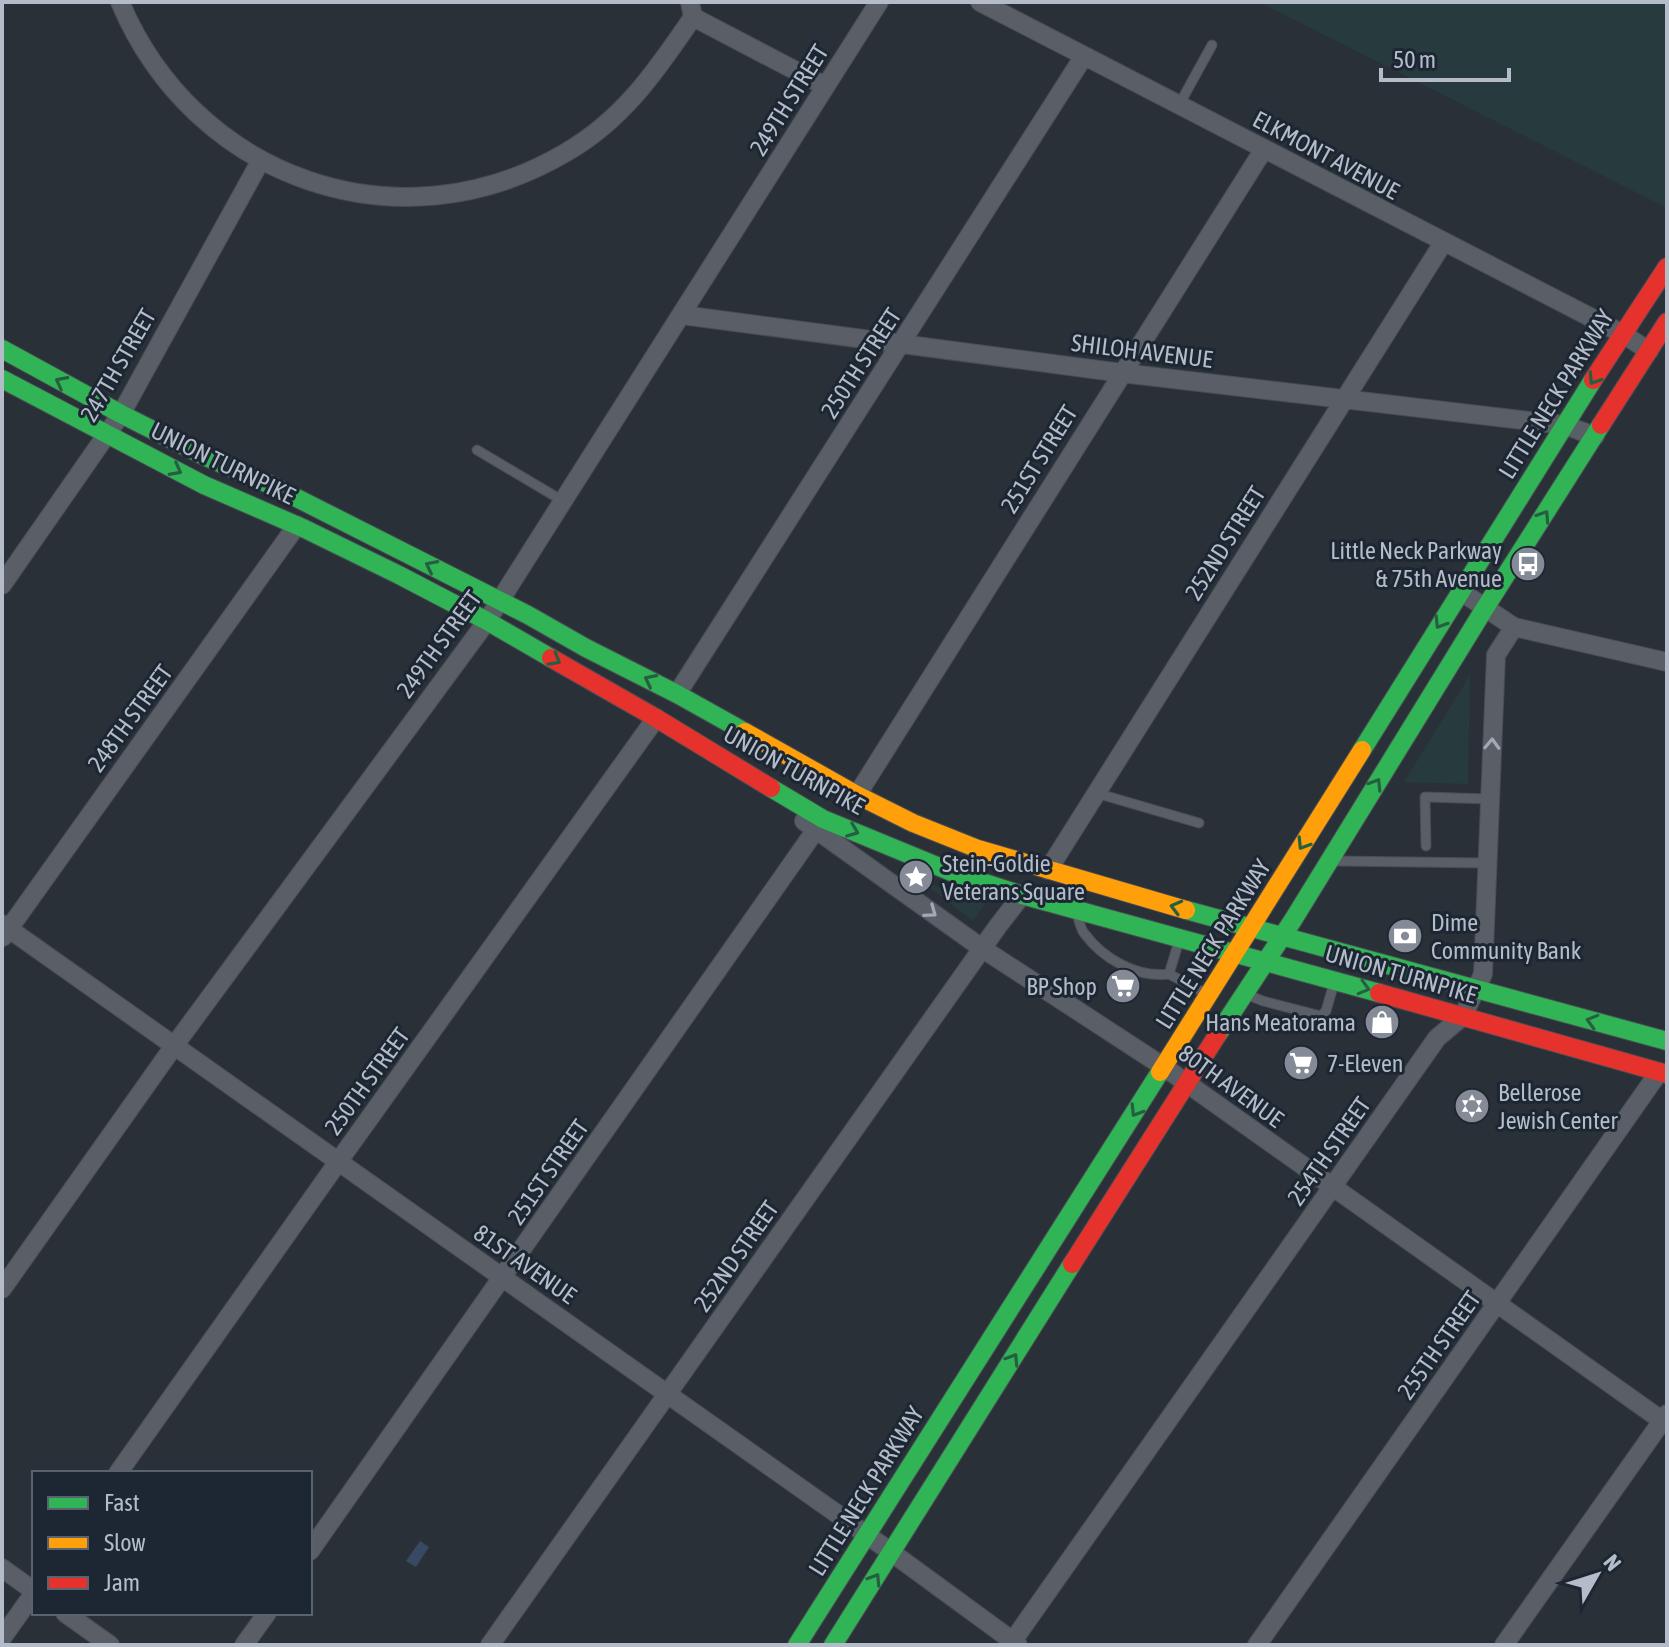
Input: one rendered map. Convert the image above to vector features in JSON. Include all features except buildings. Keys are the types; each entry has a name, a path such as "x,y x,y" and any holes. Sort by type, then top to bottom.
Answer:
{"main road":[{"name":"LITTLE NECK PARKWAY","path":"797,1645 1164,1067 1564,425 1667,267"},
{"path":"833,1645 1667,322"},
{"name":"UNION TURNPIKE","path":"2,349 121,414 206,457 273,486 500,601 677,694 857,795 938,834 978,849 1171,906 1667,1041"},
{"name":"UNION TURNPIKE","path":"2,379 204,485 297,525 487,621 686,736 820,824 1022,895 1663,1073"}],"street":[{"path":"120,2 151,62 197,115 261,160 305,180 358,193 417,197 453,194 496,184 538,168 568,152 610,121 645,85 691,10 825,86"},
{"name":"249TH STREET","path":"2,1289 174,1046 487,621 879,2"},
{"name":"ELKMONT AVENUE","path":"980,2 1623,334 1649,351"},
{"name":"250TH STREET","path":"677,694 1084,56"},
{"name":"251ST STREET","path":"857,795 1264,149"},
{"name":"247TH STREET","path":"2,585 121,414 261,160"},
{"name":"252ND STREET","path":"1048,870 1443,243"},
{"name":"SHILOH AVENUE","path":"682,315 1122,373 1564,425 1595,436"},
{"name":"248TH STREET","path":"4,930 297,525"},
{"path":"1460,591 1514,627 1667,662"},
{"name":"254TH STREET","path":"1014,1644 1437,1038 1463,1016 1477,988 1483,974 1496,655 1514,627"},
{"name":"250TH STREET","path":"119,1471 656,718"},
{"name":"251ST STREET","path":"312,1548 820,824"},
{"name":"80TH AVENUE","path":"820,824 983,949 1164,1067 1666,1420"},
{"name":"252ND STREET","path":"490,1645 1022,895"},
{"name":"81ST AVENUE","path":"4,930 174,1046 891,1552 1014,1644"},
{"name":"255TH STREET","path":"1257,1645 1663,1073"},
{"path":"1504,1645 1666,1420"},
{"path":"2,1568 32,1590"},
{"path":"2,1638 32,1595"},
{"path":"68,1615 110,1645"},
{"path":"244,1645 266,1615"}],"lane":[{"path":"1179,105 1212,45"},
{"path":"477,450 563,501"},
{"path":"1096,793 1199,823"},
{"path":"1426,846 1425,797 1490,799"},
{"path":"1329,861 1488,863"},
{"path":"1073,908 1082,931 1106,955 1128,969 1157,976 1169,974 1209,994"},
{"path":"1169,974 1180,937"},
{"path":"1244,994 1321,1016 1326,1011 1335,980"}],"green space":[{"path":"1259,2 1667,2 1667,208"},
{"path":"1470,675 1468,784 1404,782"},
{"path":"921,881 986,902 973,921"}],"water":[{"path":"420,1541 429,1547 416,1567 406,1561"}],"traffic: fast":[{"path":"2,349 206,457 273,486 528,615 745,732"},
{"path":"2,379 204,485 399,575 551,658"},
{"path":"1362,750 1593,380"},
{"path":"1218,1034 1293,920 1601,425"},
{"path":"771,788 823,819 954,873 1022,895 1379,993"},
{"path":"1186,910 1667,1041"},
{"path":"797,1645 1160,1072"},
{"path":"833,1645 1072,1264"}],"traffic: slow":[{"path":"745,732 913,823 978,849 1186,910"},
{"path":"1160,1072 1362,750"}],"traffic: jam":[{"path":"1593,380 1667,267"},
{"path":"1601,425 1667,322"},
{"path":"551,658 771,788"},
{"path":"1379,993 1667,1074"},
{"path":"1072,1264 1218,1034"}],"place":[{"name":"Little Neck Parkway & 75th Avenue","path":"1528,564"},
{"name":"Stein-Goldie Veterans Square","path":"916,877"},
{"name":"Dime Community Bank","path":"1405,936"},
{"name":"BP Shop","path":"1123,986"},
{"name":"Hans Meatorama","path":"1382,1022"},
{"name":"7-Eleven","path":"1301,1063"},
{"name":"Bellerose Jewish Center","path":"1472,1106"}]}
